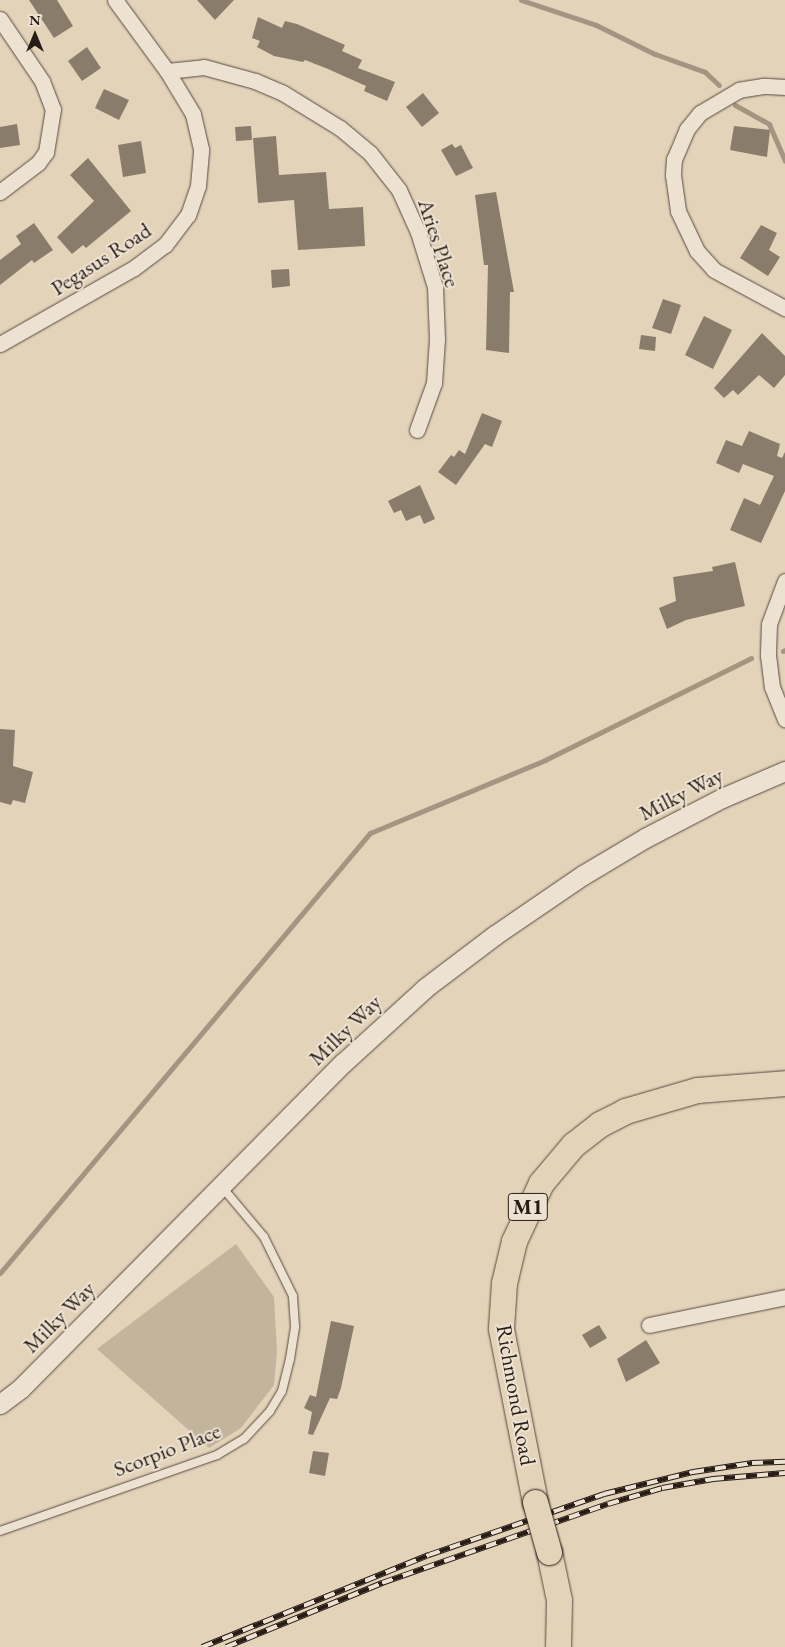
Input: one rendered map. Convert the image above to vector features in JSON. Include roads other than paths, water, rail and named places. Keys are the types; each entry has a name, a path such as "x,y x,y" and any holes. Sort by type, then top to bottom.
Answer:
{"highway":[{"name":"Richmond Road","path":"558,1647 559,1600 535,1502 501,1328 504,1284 514,1241 541,1183 573,1145 600,1124 626,1111 697,1090 785,1083"}],"street":[{"name":"Pegasus Road","path":"0,344 134,268 166,245 188,215 198,186 201,149 193,114 167,71 115,0"},
{"path":"0,19 42,81 53,109 46,152 38,163 0,192"},
{"name":"Aries Place","path":"167,71 204,66 255,81 282,93 340,128 370,153 399,190 418,232 435,288 437,339 434,383 417,430"},
{"path":"785,87 763,86 739,90 700,113 687,129 674,159 673,174 678,211 697,252 714,270 785,308"},
{"path":"785,581 768,624 768,655 772,687 785,720"},
{"name":"Milky Way","path":"0,1404 21,1388 399,1010 495,935 645,838 722,798 785,771"},
{"path":"649,1325 785,1298"}],"lane":[{"name":"Scorpio Place","path":"0,1531 217,1455 244,1439 270,1411 282,1391 290,1359 295,1326 293,1296 264,1237 222,1186"}],"waterway":[{"path":"521,0 596,25 655,54 705,72 719,85"},
{"path":"735,105 769,124 785,161"},
{"path":"0,1273 370,833 545,760 751,658"}],"railway":[{"path":"202,1647 429,1555 604,1494 693,1472 752,1463 785,1462"},
{"path":"226,1647 382,1583 608,1504 662,1488 713,1479 785,1473"}]}
